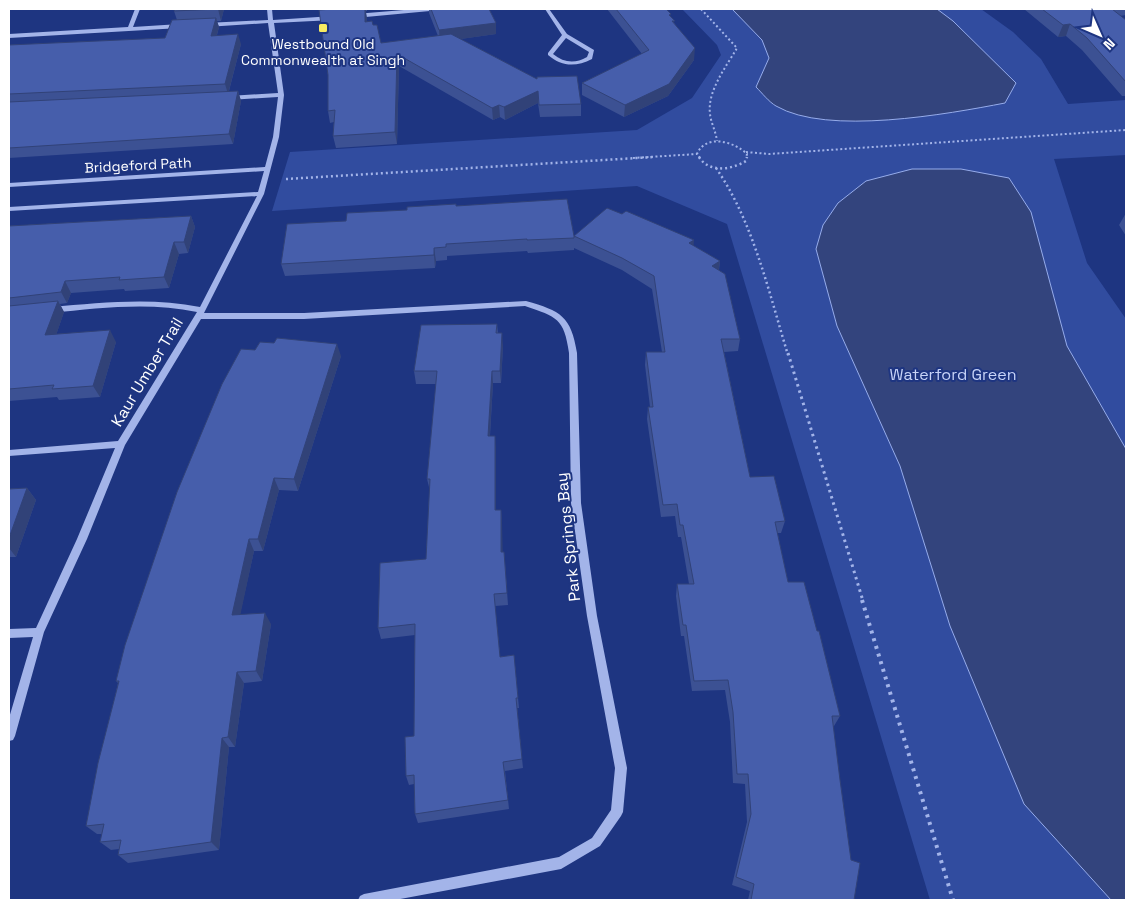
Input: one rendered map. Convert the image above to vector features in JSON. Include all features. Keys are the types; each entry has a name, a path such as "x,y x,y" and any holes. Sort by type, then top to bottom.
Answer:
{"street":[{"path":"130,29 137,9"},
{"name":"Kaur Umber Trail","path":"9,736 39,632 82,539 121,444 200,313 261,194 276,137 281,95 269,9"},
{"path":"352,16 430,9"},
{"path":"547,9 564,36 592,51 590,58 581,63 558,62 550,54 564,36"},
{"path":"196,25 343,17"},
{"path":"9,36 187,26"},
{"path":"9,31 40,33"},
{"path":"222,98 281,95"},
{"name":"Bridgeford Path","path":"9,185 268,169"},
{"path":"9,209 261,194"},
{"name":"Park Springs Bay","path":"46,310 170,304 200,313 304,316 526,303 560,316 570,333 573,353 576,503 592,616 621,768 617,812 596,842 561,863 522,872 364,900"},
{"path":"9,453 121,444"},
{"path":"9,633 39,632"}],"path":[{"path":"701,9 737,48 713,93 709,112 717,141"},
{"path":"746,152 779,154 1126,130"},
{"path":"717,141 732,142 746,152 748,157 741,165 726,168 716,168 702,161 698,150 704,145 717,141"},
{"path":"265,181 698,154"},
{"path":"716,168 727,184 750,236 954,900"}],"green space":[{"name":"Waterford Green","path":"682,9 981,9 1013,32 1041,59 1068,104 1126,100 1126,155 1054,159 1087,263 1126,319 1126,900 930,900 727,224 637,186 272,211 290,152 637,130 692,98 721,55 717,45"}],"shaded area":[{"path":"732,9 937,9 953,21 1016,83 1005,103 921,117 856,121 825,120 798,115 773,104 756,87 769,58 762,40"},
{"path":"912,169 961,169 1009,178 1031,212 1067,346 1126,449 1126,900 1111,900 1024,804 950,626 900,466 837,326 816,249 823,225 838,203 866,181"}],"building":[{"path":"175,9 218,9 174,11"},
{"path":"365,9 365,22 372,21 373,25 377,25 381,43 451,34 537,79 537,77 577,76 581,104 539,105 538,91 504,107 499,105 492,108 397,54 395,132 333,136 335,110 328,111 328,75 319,10"},
{"path":"431,9 489,9 496,23 439,30"},
{"path":"616,9 666,9 675,21 672,21 695,48 669,84 625,105 582,83 649,50"},
{"path":"1042,9 1112,9 1126,20 1126,82 1087,38 1070,24 1063,25"},
{"path":"216,18 211,36 238,34 225,84 9,94 9,45 165,38 172,20"},
{"path":"238,91 229,134 9,148 9,102"},
{"path":"567,199 574,238 446,244 446,247 434,248 434,255 281,264 287,224 346,221 347,213 407,210 407,207"},
{"path":"607,208 622,214 626,211 694,240 689,243 720,261 712,266 725,274 740,339 721,339 750,477 774,476 785,521 775,522 788,582 804,582 817,631 819,631 840,716 832,716 840,780 851,860 860,863 854,900 751,900 754,884 736,877 751,814 748,774 737,774 733,712 728,680 694,681 686,625 683,625 677,584 694,584 683,525 680,525 677,504 663,505 648,407 653,407 646,352 665,352 654,276 622,258 574,236"},
{"path":"191,216 184,242 174,242 164,277 119,280 120,277 65,281 61,292 9,298 9,226"},
{"path":"58,301 45,335 110,330 93,386 52,389 54,385 9,389 9,306"},
{"path":"497,324 496,333 502,333 500,371 492,371 488,436 495,436 495,510 501,510 501,552 504,552 507,593 494,594 500,657 514,655 522,759 503,762 508,800 415,814 414,775 406,776 405,737 414,736 415,624 378,628 380,563 426,559 430,479 427,479 437,371 414,371 421,325"},
{"path":"277,338 337,344 294,479 274,478 258,539 249,539 232,615 265,613 256,671 237,672 228,737 222,738 211,842 118,855 121,840 100,842 104,824 86,826 98,763 119,681 116,681 125,645 177,492 222,384 241,349 255,350 260,342 274,343"},
{"path":"27,488 9,538 9,489"}],"place":[{"name":"Westbound Old Commonwealth at Singh","path":"323,28"}]}
